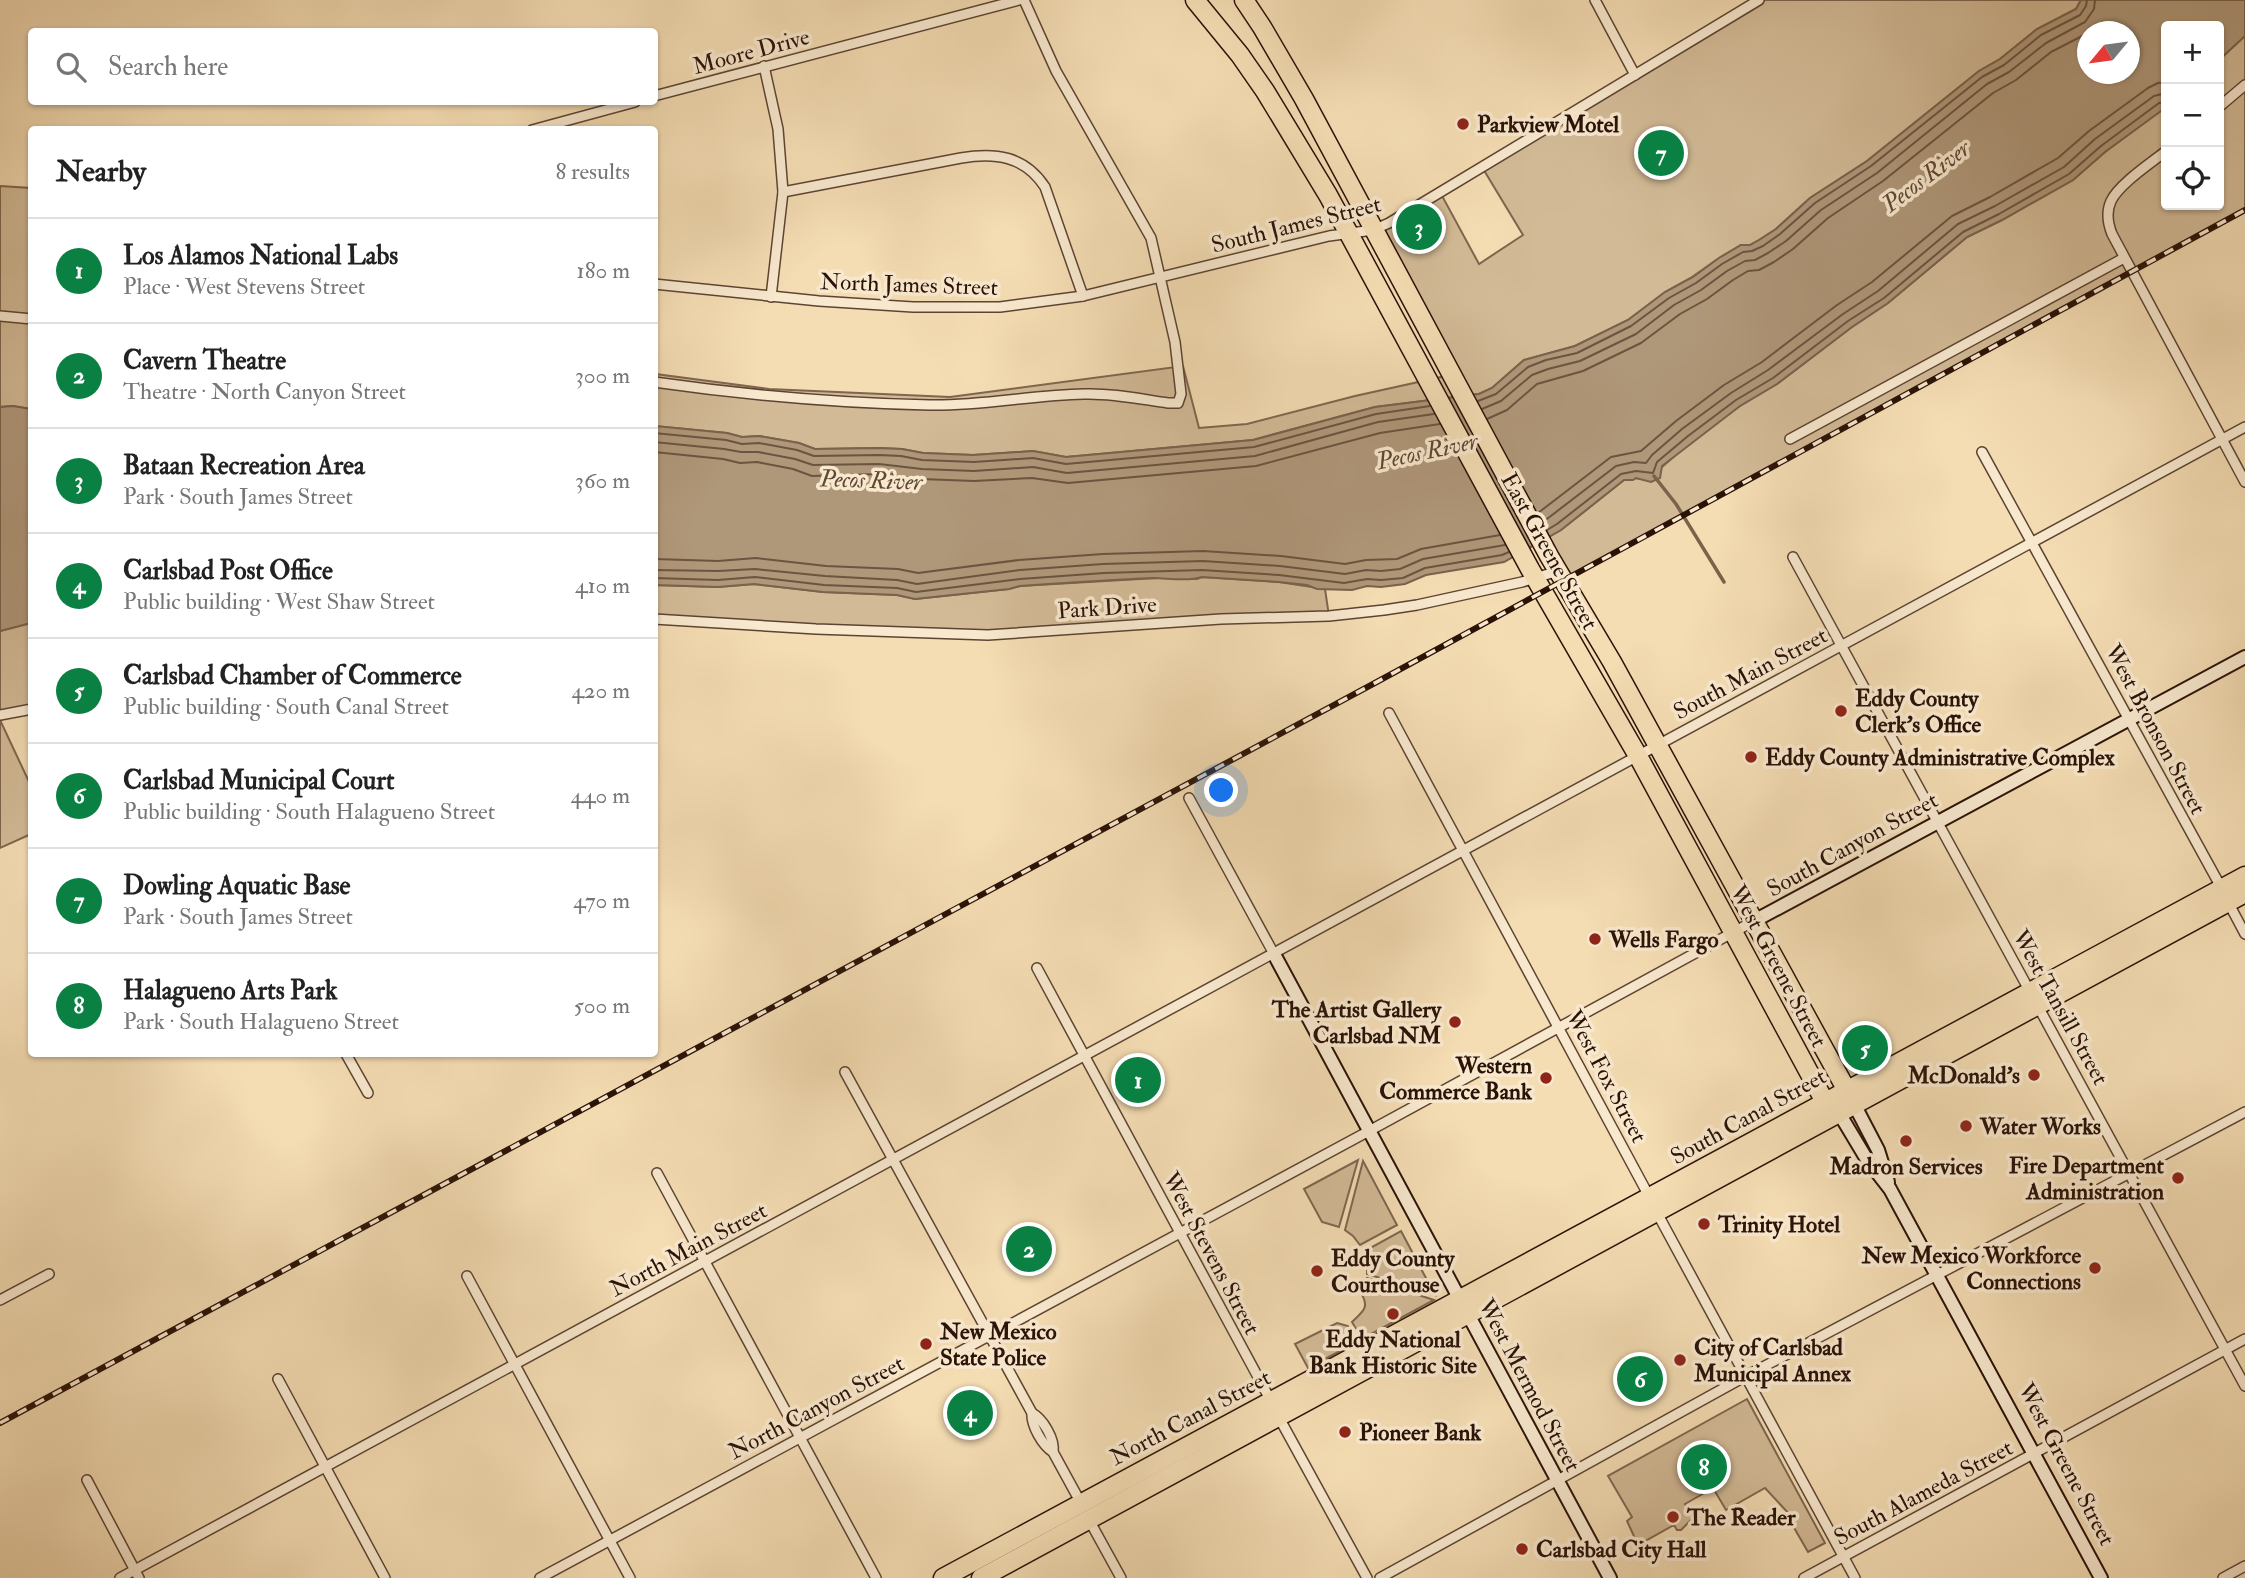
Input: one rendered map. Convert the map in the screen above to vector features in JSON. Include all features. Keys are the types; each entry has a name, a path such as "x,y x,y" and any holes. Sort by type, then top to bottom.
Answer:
{"highway":[{"name":"East Greene Street","path":"1195,0 1240,55 1279,112 1349,233 1530,570 1638,756"},
{"name":"East Greene Street","path":"1244,0 1274,45 1544,546 1658,745"},
{"path":"1279,112 1304,99"},
{"name":"West Greene Street","path":"1658,745 1754,920 1841,1102"},
{"name":"West Greene Street","path":"1638,756 1733,932 1841,1102"},
{"name":"South Canal Street","path":"1464,1307 2225,895 2245,876"},
{"name":"South Canal Street","path":"2225,895 2245,893"},
{"name":"North Canal Street","path":"943,1578 1085,1512 1464,1307"},
{"name":"North Canal Street","path":"981,1578 1085,1512"}],"street":[{"name":"Moore Drive","path":"658,95 1021,0"},
{"path":"658,382 768,395 932,405 1084,394 1178,403 1181,394 1179,368 1152,239 1056,71 1021,0"},
{"path":"1595,0 1635,75"},
{"name":"South James Street","path":"1160,278 1349,233 1373,230 1389,223 1759,0"},
{"path":"764,66 778,129 783,192 772,297"},
{"path":"2224,103 2245,85"},
{"path":"547,126 624,105"},
{"path":"783,192 978,155 1003,156 1027,167 1045,187 1083,296"},
{"path":"2161,155 2120,189 2110,202 2108,221 2124,258 2245,482"},
{"path":"1790,439 2124,258"},
{"name":"North James Street","path":"658,284 772,297 957,308 1000,307 1083,296 1160,278"},
{"path":"0,316 28,318"},
{"name":"South Main Street","path":"1274,954 2245,427"},
{"name":"West Bronson Street","path":"1982,452 2245,934"},
{"name":"West Tansill Street","path":"1793,557 2245,1387"},
{"name":"Park Drive","path":"658,619 816,629 988,635 1220,619 1359,613 1417,605 1530,570 1558,571"},
{"name":"South Canyon Street","path":"1369,1131 2245,656"},
{"path":"0,715 28,710"},
{"name":"West Fox Street","path":"1389,713 1855,1578"},
{"path":"1189,798 1274,954"},
{"name":"North Main Street","path":"120,1578 137,1574 325,1467 1274,954"},
{"name":"West Mermod Street","path":"1274,954 1610,1578"},
{"name":"West Stevens Street","path":"1037,968 1367,1578"},
{"path":"348,1057 368,1093"},
{"path":"845,1072 1032,1413 1039,1416 1048,1432 1054,1444 1053,1452 1121,1578"},
{"name":"West Greene Street","path":"1841,1102 1878,1150 1890,1189 2101,1578"},
{"path":"1380,1578 1746,1376 2245,1112"},
{"name":"North Canyon Street","path":"540,1578 1369,1131"},
{"path":"657,1173 876,1578"},
{"path":"0,1300 49,1274"},
{"path":"467,1276 630,1578"},
{"name":"South Alameda Street","path":"1804,1578 2245,1339"},
{"path":"278,1379 385,1578"},
{"path":"87,1480 137,1574"},
{"path":"2223,1578 2245,1566"}],"shaded area":[{"path":"1759,0 2081,0 2076,9 2037,29 2000,59 1979,71 1867,161 1810,198 1776,229 1750,245 1741,245 1719,258 1665,292 1628,320 1575,346 1524,360 1492,388 1479,394 1375,407 1253,440 1066,457 1033,451 973,455 879,448 815,449 799,443 759,436 742,437 658,426 658,374 769,389 950,397 1183,366 1199,428 1247,424 1450,375 1373,230 1440,192 1479,264 1523,235 1482,167"},
{"path":"2245,36 2245,210 1563,580 1541,541 1561,530 1624,480 1636,478 1651,481 1662,467 1692,441 1740,406 1777,384 1888,303 1967,237 2073,180 2161,110 2161,210 2224,210 2224,55"},
{"path":"0,186 28,188 28,408 0,407"},
{"path":"1174,577 1279,582 1325,589 1329,616 988,635 658,619 658,585 718,587 754,584 823,592 897,595 915,599 1020,586"},
{"path":"28,624 28,710 0,715 0,631"},
{"path":"0,720 28,780 28,835 0,848"},
{"path":"1358,1160 1339,1227 1322,1222 1304,1189"},
{"path":"1363,1161 1397,1225 1360,1245 1345,1230"},
{"path":"1401,1231 1435,1295 1367,1274 1367,1261 1363,1252"},
{"path":"1367,1278 1434,1300 1362,1339 1352,1322 1364,1309 1365,1302 1361,1293"},
{"path":"1337,1323 1348,1326 1357,1342 1308,1368 1295,1344"},
{"path":"1747,1399 1825,1543 1808,1552 1789,1519 1791,1516 1765,1488 1726,1510 1713,1488 1685,1504 1693,1518 1681,1530 1677,1530 1674,1525 1638,1545 1627,1521 1632,1517 1608,1476"}],"water":[{"name":"Pecos River","path":"2081,0 2245,0 2245,36 2224,55 2224,21 2161,21 2161,111 2105,152 2073,180 1967,237 1888,303 1777,384 1740,406 1662,466 1660,478 1651,482 1636,478 1624,480 1561,530 1504,562 1426,575 1405,584 1367,586 1352,590 1202,577 1184,580 1153,578 1020,586 915,599 897,595 823,592 754,584 718,587 658,585 658,426 742,437 759,436 799,443 815,449 879,448 973,455 1033,451 1066,457 1253,440 1375,407 1479,394 1492,388 1524,360 1575,346 1628,320 1665,292 1693,277 1719,258 1741,245 1750,245 1759,240 1776,229 1810,198 1867,161 1979,71 2000,59 2037,29 2076,9"},
{"path":"0,407 28,408 28,624 0,631"}],"waterway":[{"path":"1654,476 1676,504 1724,582"}],"railway":[{"path":"0,1423 1373,684 2245,210"}],"place":[{"name":"Parkview Motel","path":"1463,124"},
{"name":"Dowling Aquatic Base","path":"1661,153"},
{"name":"Bataan Recreation Area","path":"1419,227"},
{"name":"Eddy County Clerk's Office","path":"1841,711"},
{"name":"Eddy County Administrative Complex","path":"1751,757"},
{"name":"Wells Fargo","path":"1595,939"},
{"name":"The Artist Gallery Carlsbad NM","path":"1455,1022"},
{"name":"Carlsbad Chamber of Commerce","path":"1865,1048"},
{"name":"McDonald's","path":"2034,1075"},
{"name":"Western Commerce Bank","path":"1546,1078"},
{"name":"Los Alamos National Labs","path":"1138,1080"},
{"name":"Water Works","path":"1966,1126"},
{"name":"Madron Services","path":"1906,1141"},
{"name":"Fire Department Administration","path":"2178,1178"},
{"name":"Trinity Hotel","path":"1704,1224"},
{"name":"Cavern Theatre","path":"1029,1249"},
{"name":"New Mexico Workforce Connections","path":"2095,1268"},
{"name":"Eddy County Courthouse","path":"1317,1271"},
{"name":"Eddy National Bank Historic Site","path":"1393,1314"},
{"name":"New Mexico State Police","path":"926,1344"},
{"name":"City of Carlsbad Municipal Annex","path":"1680,1360"},
{"name":"Carlsbad Municipal Court","path":"1640,1379"},
{"name":"Carlsbad Post Office","path":"970,1413"},
{"name":"Pioneer Bank","path":"1345,1432"},
{"name":"Halagueno Arts Park","path":"1704,1467"},
{"name":"The Reader","path":"1673,1517"},
{"name":"Carlsbad City Hall","path":"1522,1549"}]}
